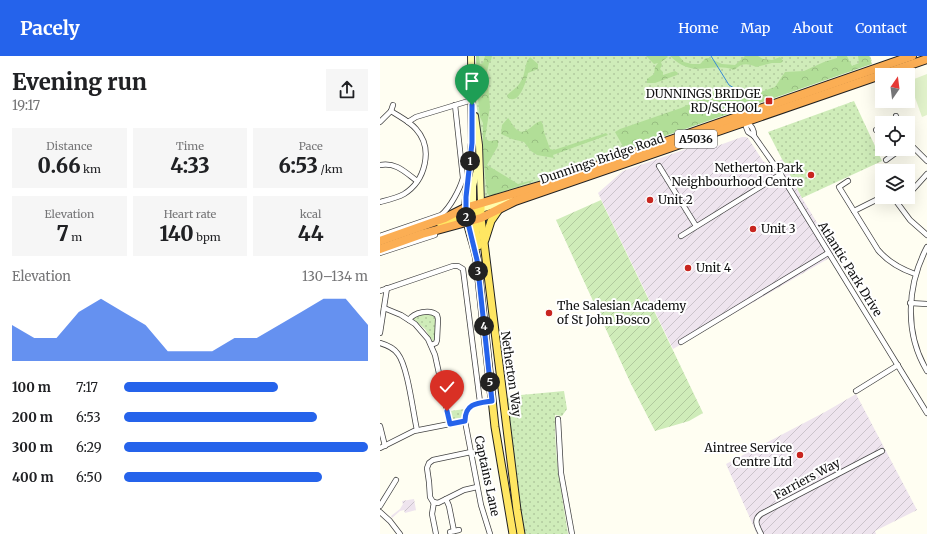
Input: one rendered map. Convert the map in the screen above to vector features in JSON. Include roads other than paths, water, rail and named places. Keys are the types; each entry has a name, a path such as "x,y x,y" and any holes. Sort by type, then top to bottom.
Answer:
{"highway":[{"name":"Dunnings Bridge Road","path":"474,213 500,208 912,56"},
{"name":"Dunnings Bridge Road","path":"474,213 596,166 730,120 745,118 927,59"},
{"name":"A5036","path":"380,241 445,218 474,213"},
{"name":"A5036","path":"380,249 434,230 474,213"}],"main road":[{"path":"484,245 489,226 500,208"},
{"name":"Netherton Way","path":"474,213 484,245 493,329 506,414 521,534"},
{"name":"Netherton Way","path":"474,213 480,255 478,270 492,401 513,534"}],"street":[{"path":"471,56 472,143 466,197 474,213"},
{"path":"408,122 416,117 472,100"},
{"path":"472,100 478,130 480,156 473,186 474,213"},
{"path":"380,236 441,215 446,211 461,186 463,178 455,105"},
{"path":"380,122 391,111 393,106"},
{"path":"380,202 403,194 412,188 423,170 426,160 426,149 417,130 391,111"},
{"name":"Atlantic Park Drive","path":"745,118 754,131 754,136 780,174 927,413"},
{"path":"915,150 927,161"},
{"path":"886,160 891,156"},
{"path":"380,165 388,164 395,166 417,181"},
{"path":"659,166 696,226"},
{"path":"681,236 780,174"},
{"path":"915,187 927,174"},
{"path":"848,181 839,187 882,255 894,265 915,274"},
{"path":"474,213 523,196 536,195"},
{"path":"854,211 875,200"},
{"path":"898,204 913,224 927,235"},
{"path":"380,253 434,235 434,230"},
{"path":"927,247 915,274 910,303 915,342 927,371"},
{"path":"681,342 828,253"},
{"path":"380,291 453,266 460,266 464,272 480,402"},
{"path":"380,333 388,288"},
{"path":"910,303 927,304"},
{"path":"384,308 409,320 421,329 431,344 435,354 450,424"},
{"path":"409,320 416,314 430,312 437,315 437,341 431,344"},
{"path":"380,343 391,347 402,360 416,430"},
{"path":"856,390 898,365"},
{"path":"380,426 382,447 416,430 465,421 465,414 474,404 492,401"},
{"path":"558,419 561,473 572,534"},
{"name":"Captains Lane","path":"465,421 482,513 490,534"},
{"name":"Farriers Way","path":"761,534 756,522 758,517 762,514 882,451"},
{"path":"436,534 432,514 434,502 430,497 430,482 427,468 428,464 433,460 471,452"},
{"path":"380,506 396,480"},
{"path":"434,502 439,502 466,489 477,487"},
{"path":"446,499 449,506 454,531"},
{"path":"380,512 390,521 400,534"}],"waterway":[{"path":"711,56 729,85 734,88"}],"place":[{"name":"DUNNINGS BRIDGE RD/SCHOOL","path":"769,101"},
{"name":"Netherton Park Neighbourhood Centre","path":"811,175"},
{"name":"Unit 2","path":"650,200"},
{"name":"Unit 3","path":"753,229"},
{"name":"Unit 4","path":"688,268"},
{"name":"The Salesian Academy of St John Bosco","path":"549,313"},
{"name":"Aintree Service Centre Ltd","path":"800,455"}]}
